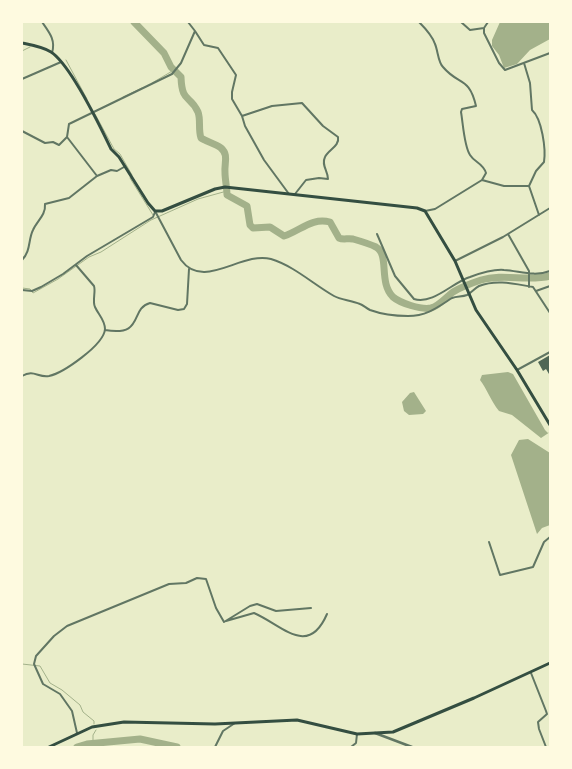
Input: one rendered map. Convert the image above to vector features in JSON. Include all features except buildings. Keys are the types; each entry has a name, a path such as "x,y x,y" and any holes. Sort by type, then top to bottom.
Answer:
{"main road":[{"path":"22,43 35,45 52,52 61,62 73,78 111,148 155,211 162,211 215,189 225,188 289,194 425,211 455,261 468,292 483,320 517,370 550,425"},
{"path":"49,747 77,733 101,724 124,722 215,724 297,720 358,734 393,732 474,698 550,663"}],"street":[{"path":"42,22 52,39 54,46 52,52"},
{"path":"188,22 204,45 218,48 236,72 237,78 232,92 232,99 242,116 243,123 251,140 289,194"},
{"path":"418,22 427,30 435,42 443,67 472,90 476,106 462,109 461,112 469,153 484,166 486,175 482,180 435,209 425,211"},
{"path":"461,22 470,30 484,28 488,22"},
{"path":"484,28 489,44 505,70 550,53"},
{"path":"22,131 45,143 53,142 59,145 67,137 69,124 174,72 181,63 195,31"},
{"path":"22,79 61,62"},
{"path":"524,63 530,83 532,110 537,115 545,146 544,162 536,171 529,186 539,215"},
{"path":"242,116 272,106 302,103 323,126 338,137 337,143 324,158 324,165 328,179 319,178 306,180 299,186 294,195"},
{"path":"67,137 97,176"},
{"path":"22,260 29,248 32,231 45,212 45,204 69,198 97,176 111,170 117,171 125,167"},
{"path":"482,180 504,186 529,186"},
{"path":"455,261 508,234 550,208"},
{"path":"155,211 180,260 189,269 206,272 222,269 252,258 271,259 303,275 335,296 360,304 377,312 400,316 423,315 434,311 454,297 478,287 503,282 529,285 536,291 550,313"},
{"path":"22,290 32,291 77,266 88,256 153,217 155,211"},
{"path":"377,234 395,276 414,299 420,300 430,298 464,281 493,271 503,270 530,275 550,271"},
{"path":"508,234 530,275 529,285"},
{"path":"22,376 29,372 49,376 62,370 93,348 105,330 102,319 94,306 94,286 77,266"},
{"path":"105,330 120,332 128,329 136,322 144,306 150,303 178,310 184,309 187,304 189,269"},
{"path":"536,291 550,286"},
{"path":"517,370 550,352"},
{"path":"489,542 500,575 533,567 544,542 550,537"},
{"path":"77,733 72,711 60,694 43,684 35,664 36,656 54,636 67,626 169,584 186,583 197,578 206,579 216,608 224,622"},
{"path":"224,622 250,606 257,604 276,610 311,608"},
{"path":"224,622 254,613 289,633 305,636 315,632 321,626 327,614"},
{"path":"530,672 547,714 538,722 546,747"},
{"path":"215,747 223,731 237,722"},
{"path":"375,733 412,747"},
{"path":"352,747 356,743 358,734"}],"shaded area":[{"path":"500,22 550,22 550,39 530,50 517,64 504,68 499,55 492,46 492,40"},
{"path":"508,372 513,374 545,430 548,433 550,432 541,438 512,415 499,411 480,380 482,375"},
{"path":"414,392 426,411 423,414 409,415 404,411 402,402 410,393"},
{"path":"528,439 550,453 550,525 542,528 537,534 511,455 519,440"}],"waterway":[{"path":"134,22 164,53 171,67 181,77 183,91 198,112 201,138 219,146 225,153 227,195 247,206 250,225 253,228 270,227 284,236 317,221 330,222 339,238 353,239 376,247 382,256 386,284 393,297 405,304 422,308 434,307 456,290 481,280 498,277 541,278 550,276"},
{"path":"22,51 30,47"},
{"path":"66,60 87,99"},
{"path":"152,83 174,70"},
{"path":"123,97 142,88"},
{"path":"95,114 114,149 120,154 132,175"},
{"path":"130,178 153,215"},
{"path":"22,288 30,289 33,293 58,279 89,257 101,252 151,220 198,199 227,191"},
{"path":"22,664 40,666 50,683 62,690 80,705 83,712 94,721 94,724"},
{"path":"93,744 93,735 96,730"},
{"path":"77,747 87,744 140,739 177,747"}]}
